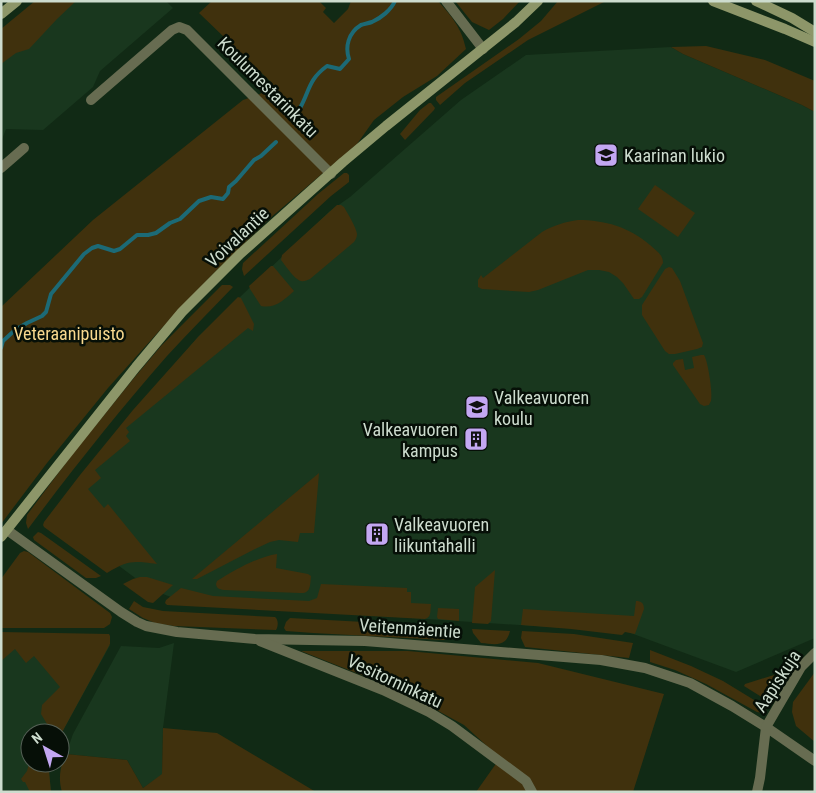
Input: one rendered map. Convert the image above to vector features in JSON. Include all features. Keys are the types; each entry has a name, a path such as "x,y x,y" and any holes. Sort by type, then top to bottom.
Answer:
{"street":[{"path":"1,14 17,1"},
{"path":"446,1 483,48"},
{"name":"Voivalantie","path":"4,534 182,312 240,254 386,126 516,22 538,1"},
{"path":"712,1 815,42"},
{"path":"756,1 792,18 815,32"},
{"name":"Koulumestarinkatu","path":"91,100 172,30 180,27 187,30 331,174"},
{"path":"1,168 24,148"},
{"name":"Veitenmäentie","path":"4,534 137,622 177,632 255,639 365,641 601,660 645,668 690,683 766,727 815,761"},
{"name":"Vesitorninkatu","path":"255,639 383,690 430,712 452,726 526,782 532,792"},
{"name":"Aapiskuja","path":"766,727 801,667 815,653"},
{"path":"757,792 766,727"}],"shaded area":[{"path":"64,1 166,1 173,8 100,71 93,87 43,130 6,129 1,142 1,52"},
{"name":"Valkeavuoren koulu","path":"671,47 815,112 815,638 736,672 628,632 210,605 176,599 150,589 64,525 80,476 198,337 330,211 350,197 461,100 526,55"},
{"path":"1,639 110,645 67,723 20,723 20,773 49,773 51,792 1,792"},
{"path":"174,643 163,728 162,775 143,788 127,760 70,754 70,743 121,646 159,648"}],"green space":[{"path":"35,1 76,1 29,49 16,53 1,64 1,29"},
{"name":"Veteraanipuisto","path":"212,1 319,1 326,8 323,12 334,23 348,9 351,1 438,1 456,23 466,49 437,76 403,97 374,120 357,144 269,219 212,275 108,388 47,463 1,524 1,307 93,220 243,100 260,94 273,84 199,13"},
{"path":"455,1 520,1 503,19 489,30 472,22"},
{"path":"558,1 606,1 528,40 465,83 440,105 436,97 519,39 541,21"},
{"path":"706,46 765,60 815,81 815,112 671,47"},
{"path":"429,103 435,108 434,110 405,140 400,134 420,110"},
{"path":"344,173 349,175 349,182 331,196 244,276 243,263 318,194"},
{"path":"655,185 695,213 678,237 638,209"},
{"path":"337,205 344,207 350,217 356,231 356,239 310,279 299,280 281,260 282,255"},
{"path":"578,220 598,221 625,229 642,239 660,255 663,263 642,297 634,299 617,277 609,272 599,270 588,270 529,292 482,289 478,287 478,280 481,275 483,278 542,232 560,224"},
{"path":"271,266 294,291 275,305 266,307 261,306 249,286"},
{"path":"672,268 680,281 703,343 702,347 697,349 675,354 669,354 665,351 642,315 642,305 665,269"},
{"path":"222,285 233,287 149,377 96,441 28,529 26,523 27,515 71,456 161,346"},
{"path":"238,297 241,298 254,324 253,331 248,328 126,428 129,432 126,436 130,441 95,470 101,478 88,489 104,508 108,504 157,564 131,563 107,573 44,527 44,522 133,410 198,337"},
{"path":"704,355 707,364 711,392 709,405 704,406 700,404 673,365 676,360 683,359 685,370 694,368 692,357"},
{"path":"319,473 314,533 300,533 298,542 279,540 270,542 197,579 192,579"},
{"path":"38,532 101,576 86,578 34,540 33,537"},
{"path":"28,552 110,613 112,617 110,624 104,628 1,628 1,579 20,553"},
{"path":"277,554 276,568 311,576 309,588 306,592 224,590 217,587 217,581 239,568"},
{"path":"495,570 491,621 488,624 472,623 475,587"},
{"path":"140,577 147,577 173,585 153,603 148,602 123,584"},
{"path":"321,584 407,588 407,592 411,592 411,603 431,604 429,617 425,619 167,605 165,603 166,600 181,588 213,596 309,601 317,598"},
{"path":"134,601 143,607 163,611 275,617 278,625 276,630 174,626 155,623 129,609"},
{"path":"636,601 642,603 644,609 635,634 625,632 622,635 521,625 523,609 634,616"},
{"path":"438,608 459,609 459,621 438,619"},
{"path":"290,618 458,627 453,635 444,640 313,633 286,631 284,628"},
{"path":"472,629 510,631 503,643 491,644 481,643"},
{"path":"522,631 574,634 633,643 629,658 525,647 521,638"},
{"path":"1,632 109,634 110,636 110,644 67,723 46,723 41,714 42,705 60,687 34,656 26,663 15,649 1,661"},
{"path":"650,650 723,681 764,706 766,711 762,713 757,712 706,684 675,670 650,662"},
{"path":"301,651 408,651 538,663 664,694 633,792 476,792 500,758 464,725 420,701 374,680"},
{"path":"793,669 773,703 744,686 745,684"},
{"path":"815,672 815,742 796,726 792,712 793,702"},
{"path":"163,728 217,733 316,792 62,792 60,782 60,773 70,773 70,754 127,760 143,788 162,774"},
{"path":"26,773 49,773 51,792 30,792 25,782 21,779"}],"waterway":[{"path":"300,108 316,76 327,66 340,69 349,59 347,50 350,36 353,32 361,25 372,22 382,16 391,8 395,1"},
{"path":"1,348 3,341 15,330 46,312 51,294 84,254 92,248 98,246 114,251 120,249 137,235 156,233 170,223 180,219 199,201 211,197 223,199 228,193 229,187 254,160 276,142"}],"place":[{"name":"Kaarinan lukio","path":"606,155"},
{"name":"Valkeavuoren koulu","path":"477,407"},
{"name":"Valkeavuoren kampus","path":"476,439"},
{"name":"Valkeavuoren liikuntahalli","path":"377,534"}]}
